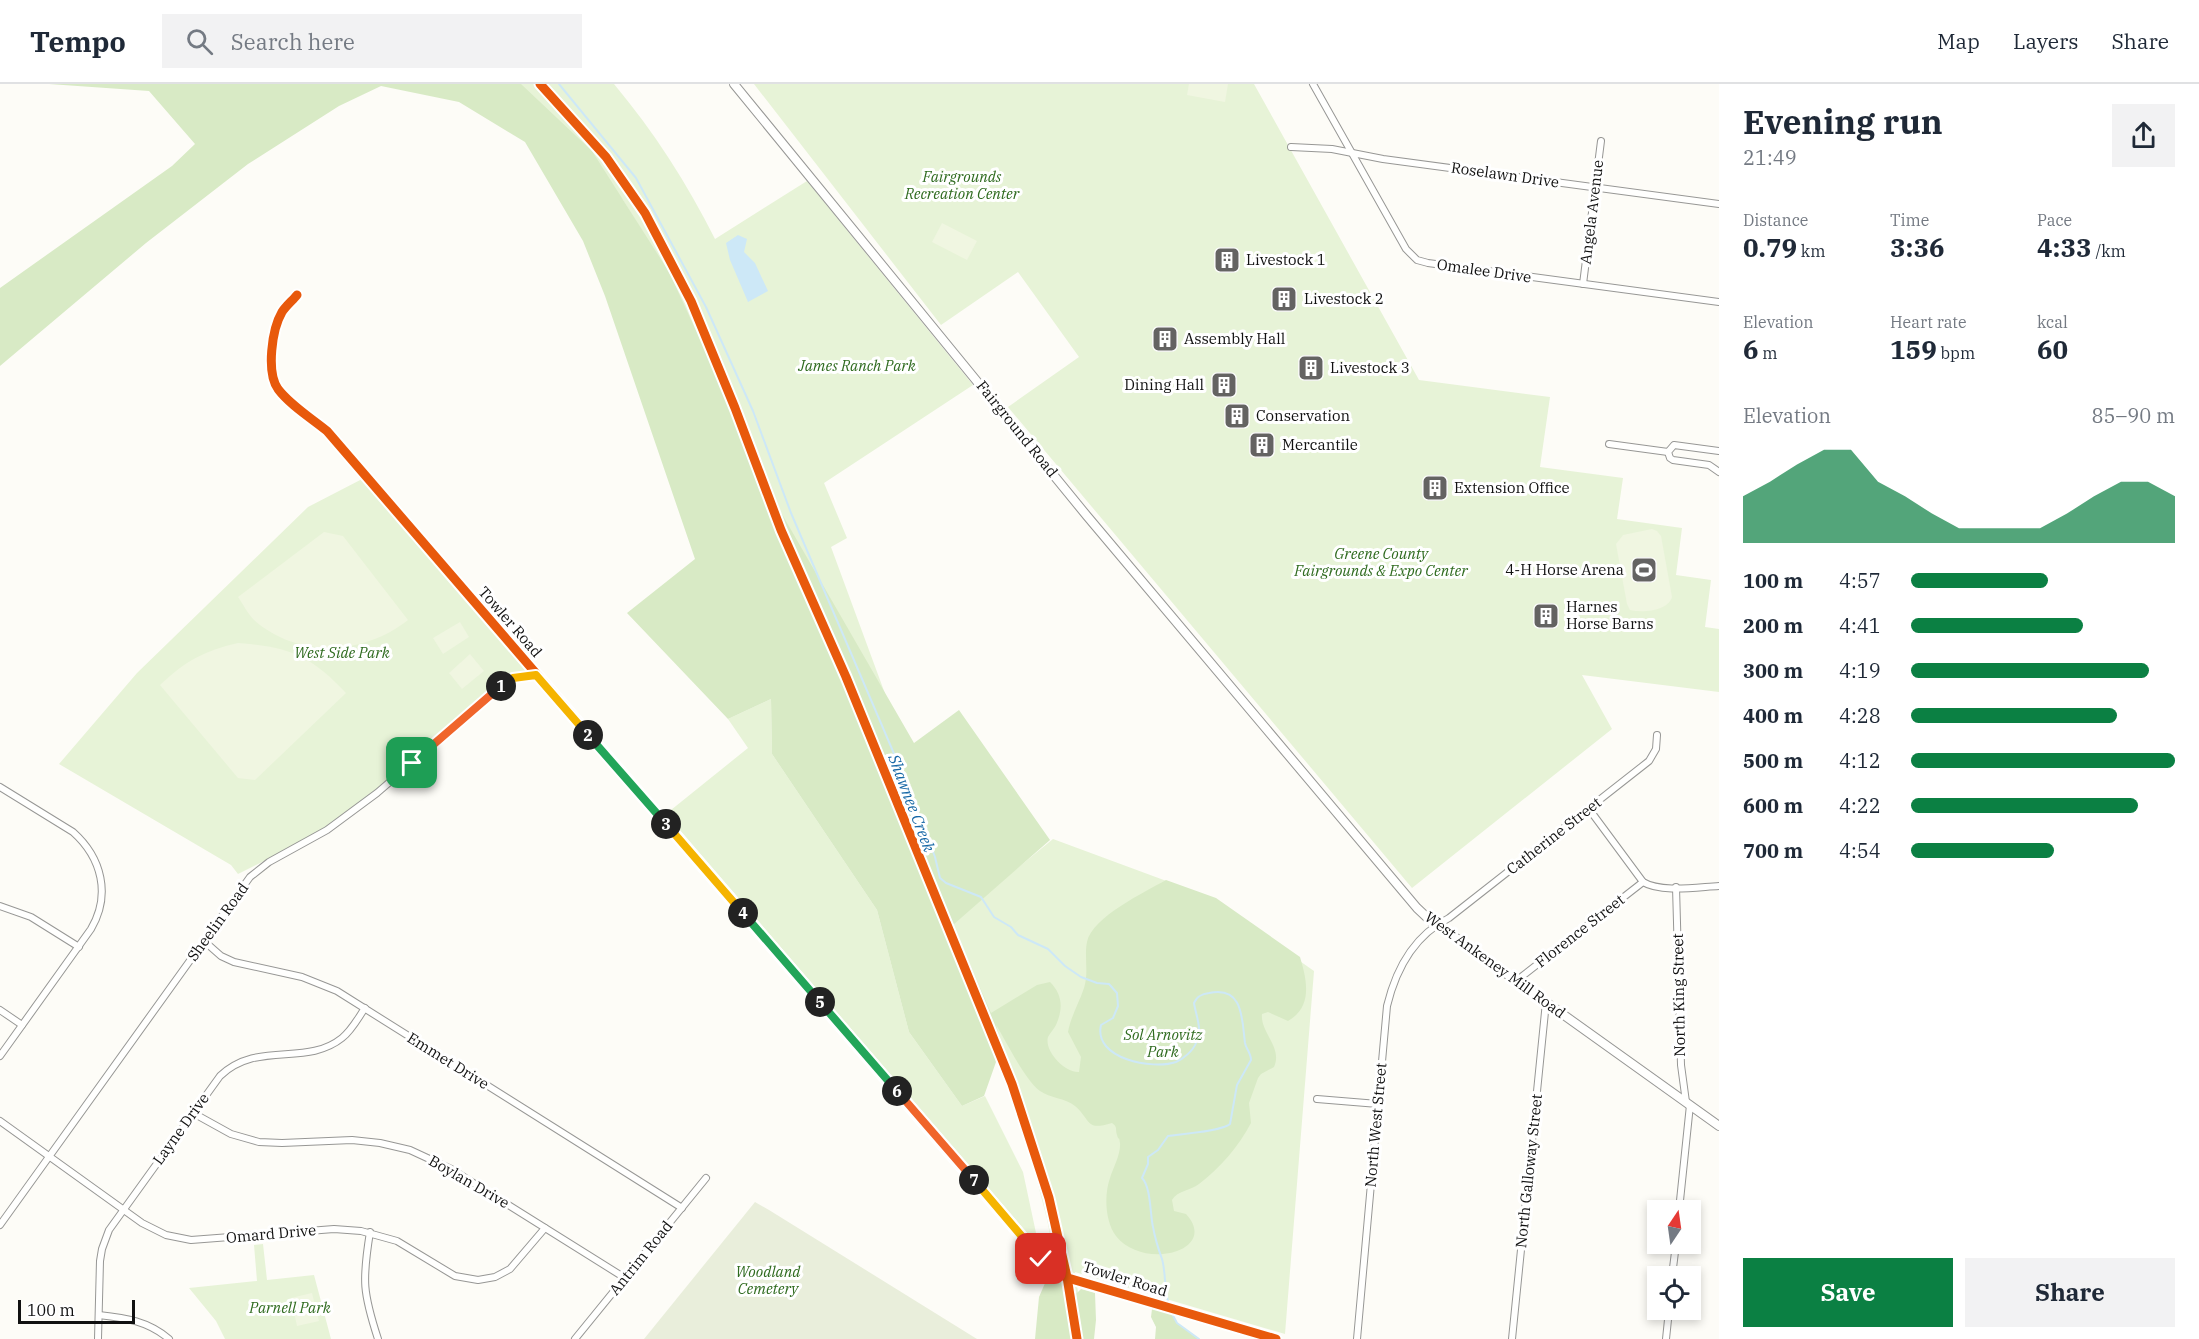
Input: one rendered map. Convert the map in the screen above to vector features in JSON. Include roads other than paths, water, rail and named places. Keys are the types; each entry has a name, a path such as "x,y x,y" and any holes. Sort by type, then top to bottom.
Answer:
{"street":[{"name":"Fairground Road","path":"734,84 1088,516 1302,771"},
{"name":"Omalee Drive","path":"1313,84 1406,249 1417,260 1719,302"},
{"name":"Angela Avenue","path":"1583,284 1601,141"},
{"name":"Roselawn Drive","path":"1291,147 1332,149 1719,204"},
{"name":"Towler Road","path":"297,295 282,312 272,345 271,370 276,387 288,400 327,431 1041,1259 1053,1270 1068,1278 1276,1339"},
{"path":"1609,444 1668,452"},
{"path":"1668,452 1674,445 1719,451"},
{"path":"1668,452 1673,460 1709,465 1719,472"},
{"name":"Sheelin Road","path":"0,1225 243,885 258,870 327,830 377,793 507,681 521,676 536,675"},
{"name":"Catherine Street","path":"1435,925 1449,918 1649,761 1656,749 1657,735"},
{"name":"West Ankeney Mill Road","path":"1302,771 1417,908 1435,925 1719,1126"},
{"path":"0,787 73,832 83,841 91,852 100,874 102,887 99,911 91,929 0,1056"},
{"path":"1589,809 1643,882 1656,888 1719,886"},
{"name":"Florence Street","path":"1516,981 1643,882"},
{"name":"North King Street","path":"1676,887 1681,1065 1688,1104 1680,1200"},
{"path":"0,906 31,917 78,947"},
{"name":"North West Street","path":"1357,1339 1387,1006 1401,966 1435,925"},
{"name":"Emmet Drive","path":"204,941 221,956 234,962 252,968 290,973 314,980 337,991 682,1208"},
{"name":"North Galloway Street","path":"1512,1339 1546,1002"},
{"name":"Layne Drive","path":"98,1339 102,1249 109,1230 220,1076 234,1064 258,1056 308,1052 327,1047 346,1034 365,1008"},
{"path":"0,1010 22,1025"},
{"path":"1317,1099 1378,1104"},
{"name":"Boylan Drive","path":"193,1113 231,1134 259,1142 352,1140 380,1143 410,1150 451,1168 625,1278"},
{"name":"Omard Drive","path":"0,1121 123,1210 158,1232 191,1240 334,1229 370,1232 397,1241 455,1275 478,1280 495,1277 510,1269 545,1228"},
{"name":"Antrim Road","path":"575,1339 706,1178"},
{"path":"370,1232 364,1269 364,1286 367,1305 378,1339"},
{"path":"99,1315 138,1321 154,1328 169,1339"},
{"path":"1666,1339 1668,1320"}],"water":[{"path":"738,235 747,239 744,252 755,263 768,291 748,302 730,260 726,243"}],"waterway":[{"name":"Shawnee Creek","path":"559,84 636,178 706,307 753,411 791,513 910,791 935,857 940,878 946,883 981,897 994,917 1011,927 1018,935 1048,949 1065,966 1081,977 1097,983 1109,984 1117,993 1118,1006 1113,1018 1101,1025 1101,1037 1106,1046 1115,1054 1140,1063 1176,1062 1188,1054 1198,1038 1199,1028 1194,1003 1197,999 1202,995 1220,992 1229,994 1239,1007 1245,1043 1251,1060 1237,1085 1230,1124 1211,1130 1168,1136 1158,1150 1148,1157 1148,1164 1142,1178 1149,1194 1169,1305"},
{"name":"Shawnee Creek","path":"1170,1310 1177,1323 1199,1339"}],"place":[{"name":"Livestock 1","path":"1227,260"},
{"name":"Livestock 2","path":"1284,299"},
{"name":"Assembly Hall","path":"1165,339"},
{"name":"Livestock 3","path":"1311,368"},
{"name":"Dining Hall","path":"1224,385"},
{"name":"Conservation","path":"1237,416"},
{"name":"Mercantile","path":"1262,445"},
{"name":"Extension Office","path":"1435,488"},
{"name":"4-H Horse Arena","path":"1644,570"},
{"name":"Harnes Horse Barns","path":"1546,616"}],"park label":[{"name":"Fairgrounds Recreation Center","path":"962,186"},
{"name":"James Ranch Park","path":"857,366"},
{"name":"Greene County Fairgrounds & Expo Center","path":"1381,562"},
{"name":"West Side Park","path":"342,653"},
{"name":"Sol Arnovitz Park","path":"1163,1044"},
{"name":"Woodland Cemetery","path":"768,1280"},
{"name":"Parnell Park","path":"290,1308"}]}
